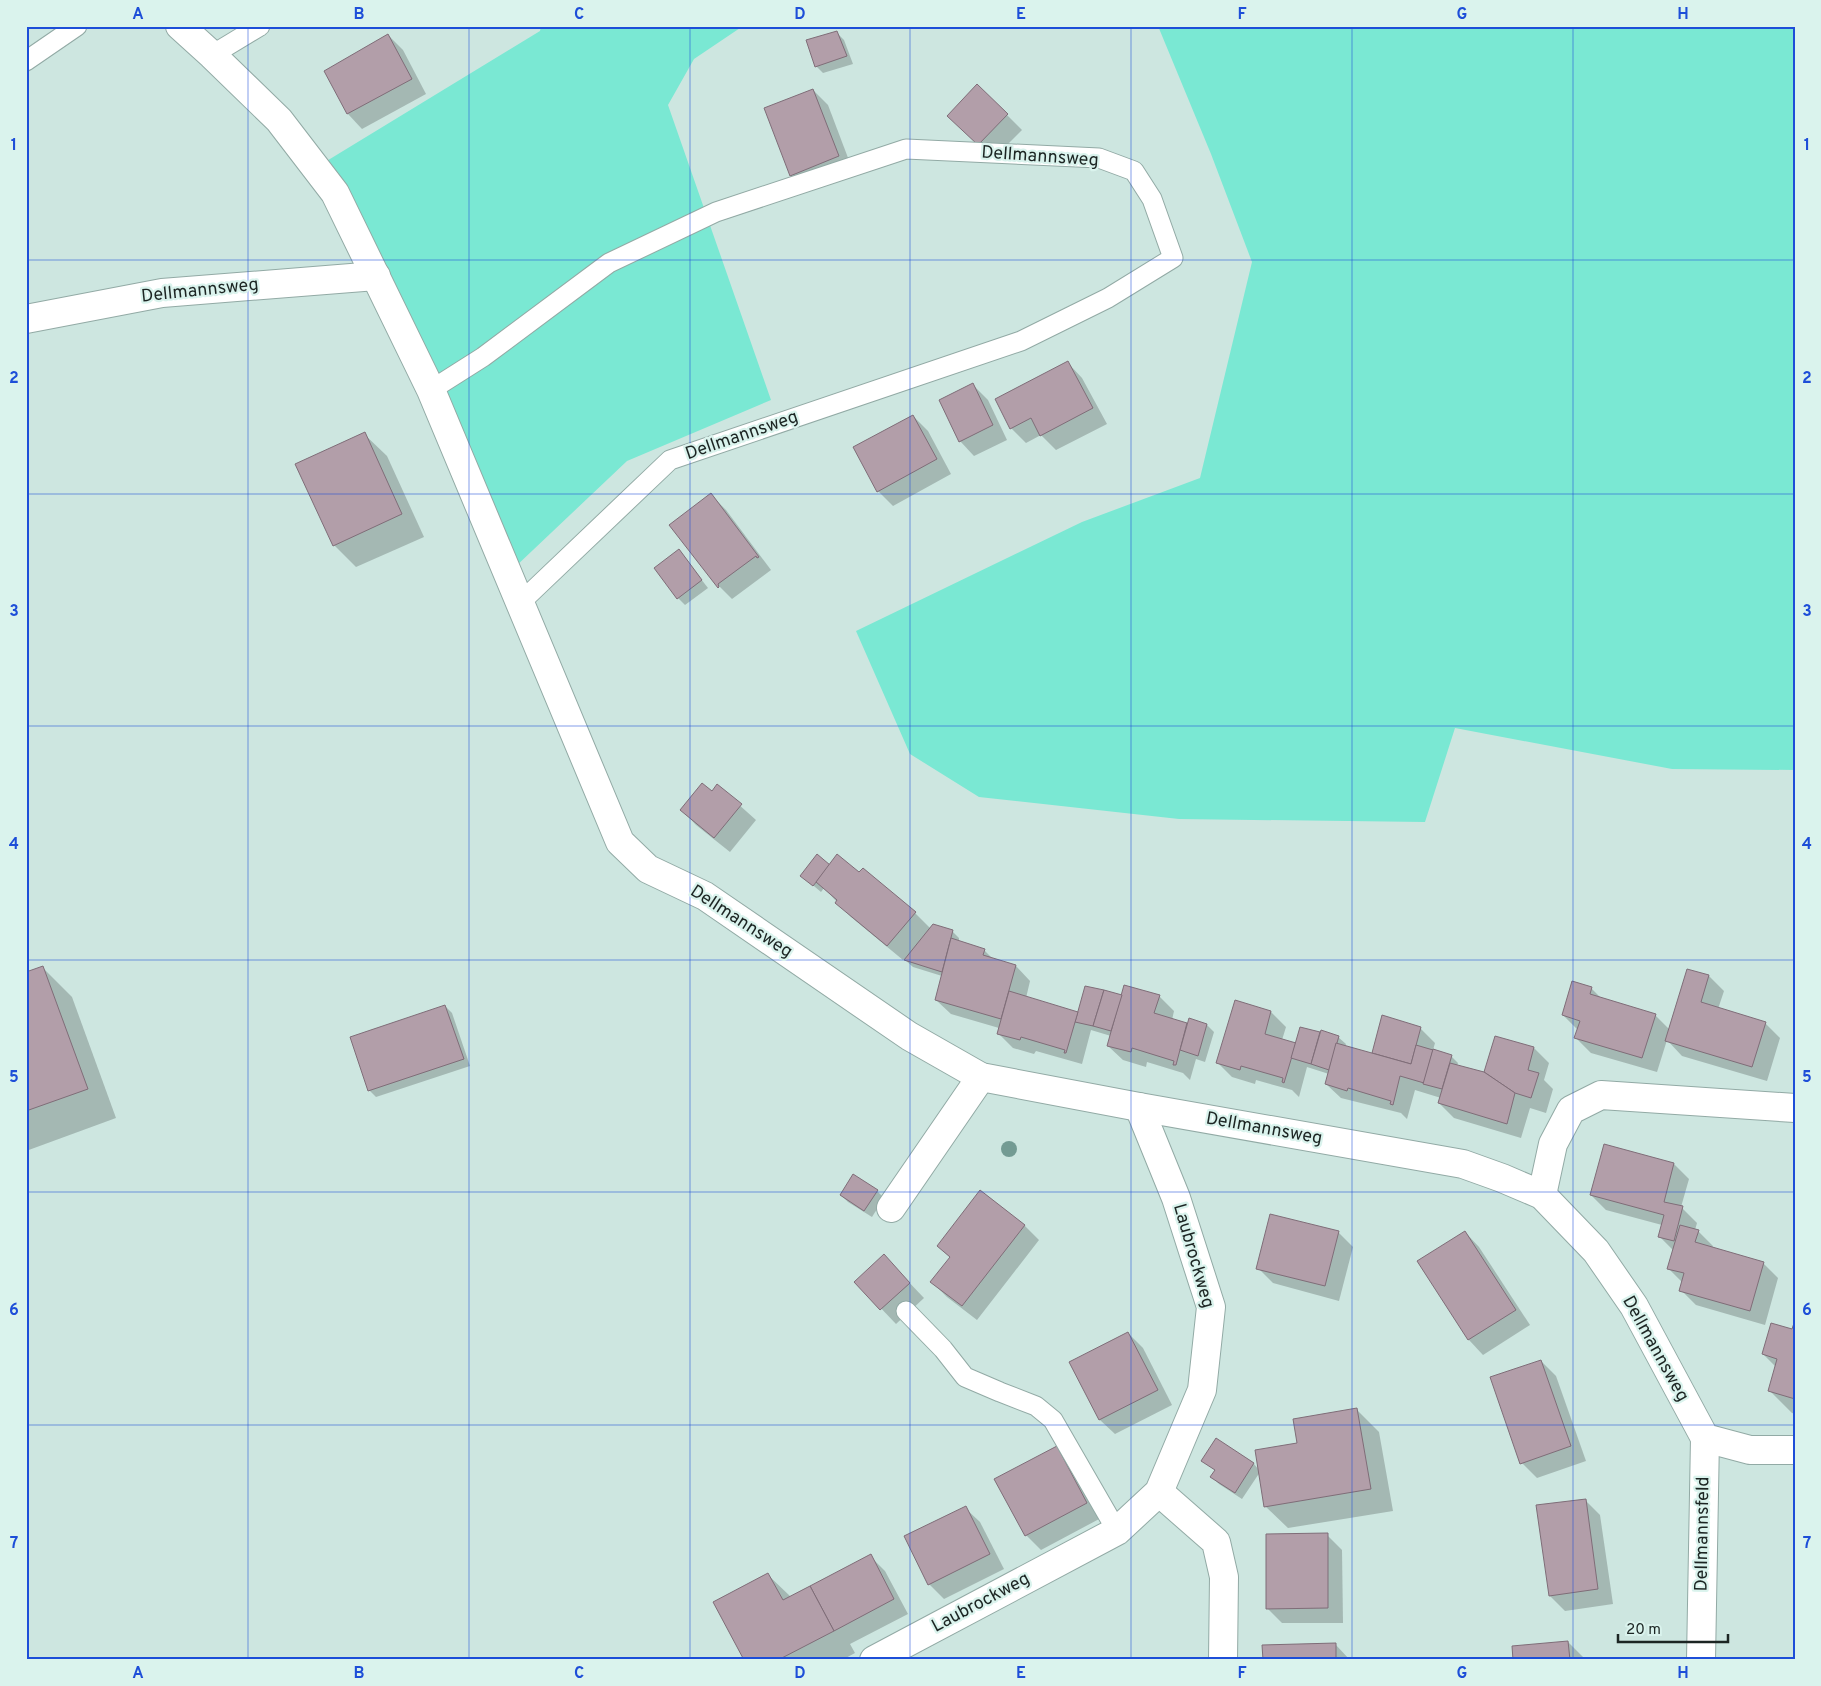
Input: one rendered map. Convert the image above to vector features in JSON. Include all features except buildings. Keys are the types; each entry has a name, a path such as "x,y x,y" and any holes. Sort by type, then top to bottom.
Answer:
{"street":[{"name":"Dellmannsweg","path":"180,26 279,120 335,193 432,390 620,842 648,869 705,896 909,1036 981,1077 1463,1164 1542,1195 1596,1251 1634,1306 1705,1438"},
{"name":"Dellmannsweg","path":"26,319 162,293 376,276"},
{"path":"892,1208 981,1077"},
{"path":"1542,1195 1552,1144 1571,1110 1601,1095 1795,1108"},
{"name":"Laubrockweg","path":"874,1660 1117,1531 1159,1492 1202,1390 1211,1308 1176,1198 1139,1107"},
{"path":"1705,1438 1750,1450 1795,1450"},
{"name":"Dellmannsfeld","path":"1701,1660 1705,1438"},
{"path":"1159,1492 1216,1542 1224,1577 1223,1660"}],"lane":[{"path":"26,60 77,26"},
{"path":"212,55 260,26"},
{"name":"Dellmannsweg","path":"432,390 483,357 609,263 716,212 906,149 1099,158 1134,171 1152,199 1173,258 1108,298 1021,341 670,460 521,602"},
{"path":"906,1311 943,1350 965,1377 1036,1406 1053,1420 1117,1531"}],"green space":[{"path":"541,26 743,26 694,59 668,105 771,400 627,461 514,568 325,162 540,31"},
{"path":"1158,26 1795,26 1795,770 1672,769 1455,728 1425,822 1179,819 979,797 910,754 856,631 1082,522 1200,478 1252,262 1211,154"}]}
